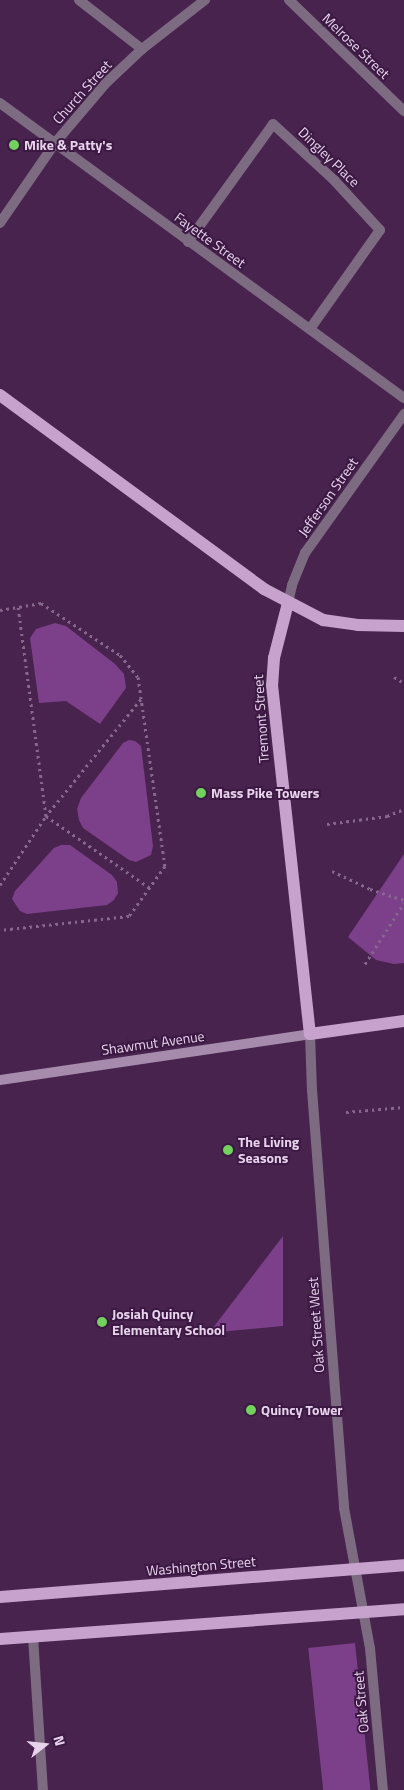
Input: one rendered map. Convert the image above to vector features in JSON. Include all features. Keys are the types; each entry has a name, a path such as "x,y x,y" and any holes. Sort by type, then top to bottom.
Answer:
{"main road":[{"path":"0,395 264,589 288,603 324,620 358,625 404,626"},
{"name":"Tremont Street","path":"288,603 274,658 272,685 310,1034"},
{"path":"310,1034 404,1021"},
{"name":"Shawmut Avenue","path":"0,1080 310,1034"},
{"name":"Washington Street","path":"0,1597 404,1565"},
{"path":"0,1639 404,1609"}],"street":[{"path":"79,0 142,49"},
{"name":"Church Street","path":"0,223 55,143 107,82 142,49 205,0"},
{"name":"Melrose Street","path":"289,0 404,111"},
{"name":"Fayette Street","path":"0,103 404,398"},
{"name":"Dingley Place","path":"188,242 273,124 334,180 380,230 310,329"},
{"name":"Jefferson Street","path":"288,603 292,585 305,553 404,414"},
{"name":"Oak Street West","path":"310,1034 312,1090 344,1508 362,1612"},
{"name":"Oak Street","path":"362,1612 370,1648 383,1790"},
{"path":"33,1637 43,1790"}],"path":[{"path":"0,610 41,603 120,655 138,677 165,866 129,916 0,930"},
{"path":"18,607 46,816 150,888"},
{"path":"394,677 404,683"},
{"path":"0,885 46,816 141,698"},
{"path":"327,824 387,816 404,809"},
{"path":"332,871 370,889 404,902 364,964"},
{"path":"346,1112 404,1107"}],"shaded area":[{"path":"55,623 66,626 115,664 124,674 126,688 100,724 66,701 39,703 30,638 36,629"},
{"path":"129,740 135,741 141,746 153,846 151,855 136,862 129,860 83,828 77,809 81,798 123,743"},
{"path":"61,845 70,845 112,875 117,882 118,893 114,900 107,905 27,914 20,911 12,899 15,891 54,848"},
{"path":"404,854 404,963 394,964 376,960 348,937"},
{"path":"283,1236 283,1326 209,1333"},
{"path":"355,1643 370,1790 323,1790 308,1648"}],"place":[{"name":"Mike & Patty's","path":"14,145"},
{"name":"Mass Pike Towers","path":"201,793"},
{"name":"The Living Seasons","path":"228,1150"},
{"name":"Josiah Quincy Elementary School","path":"102,1322"},
{"name":"Quincy Tower","path":"251,1410"}]}
